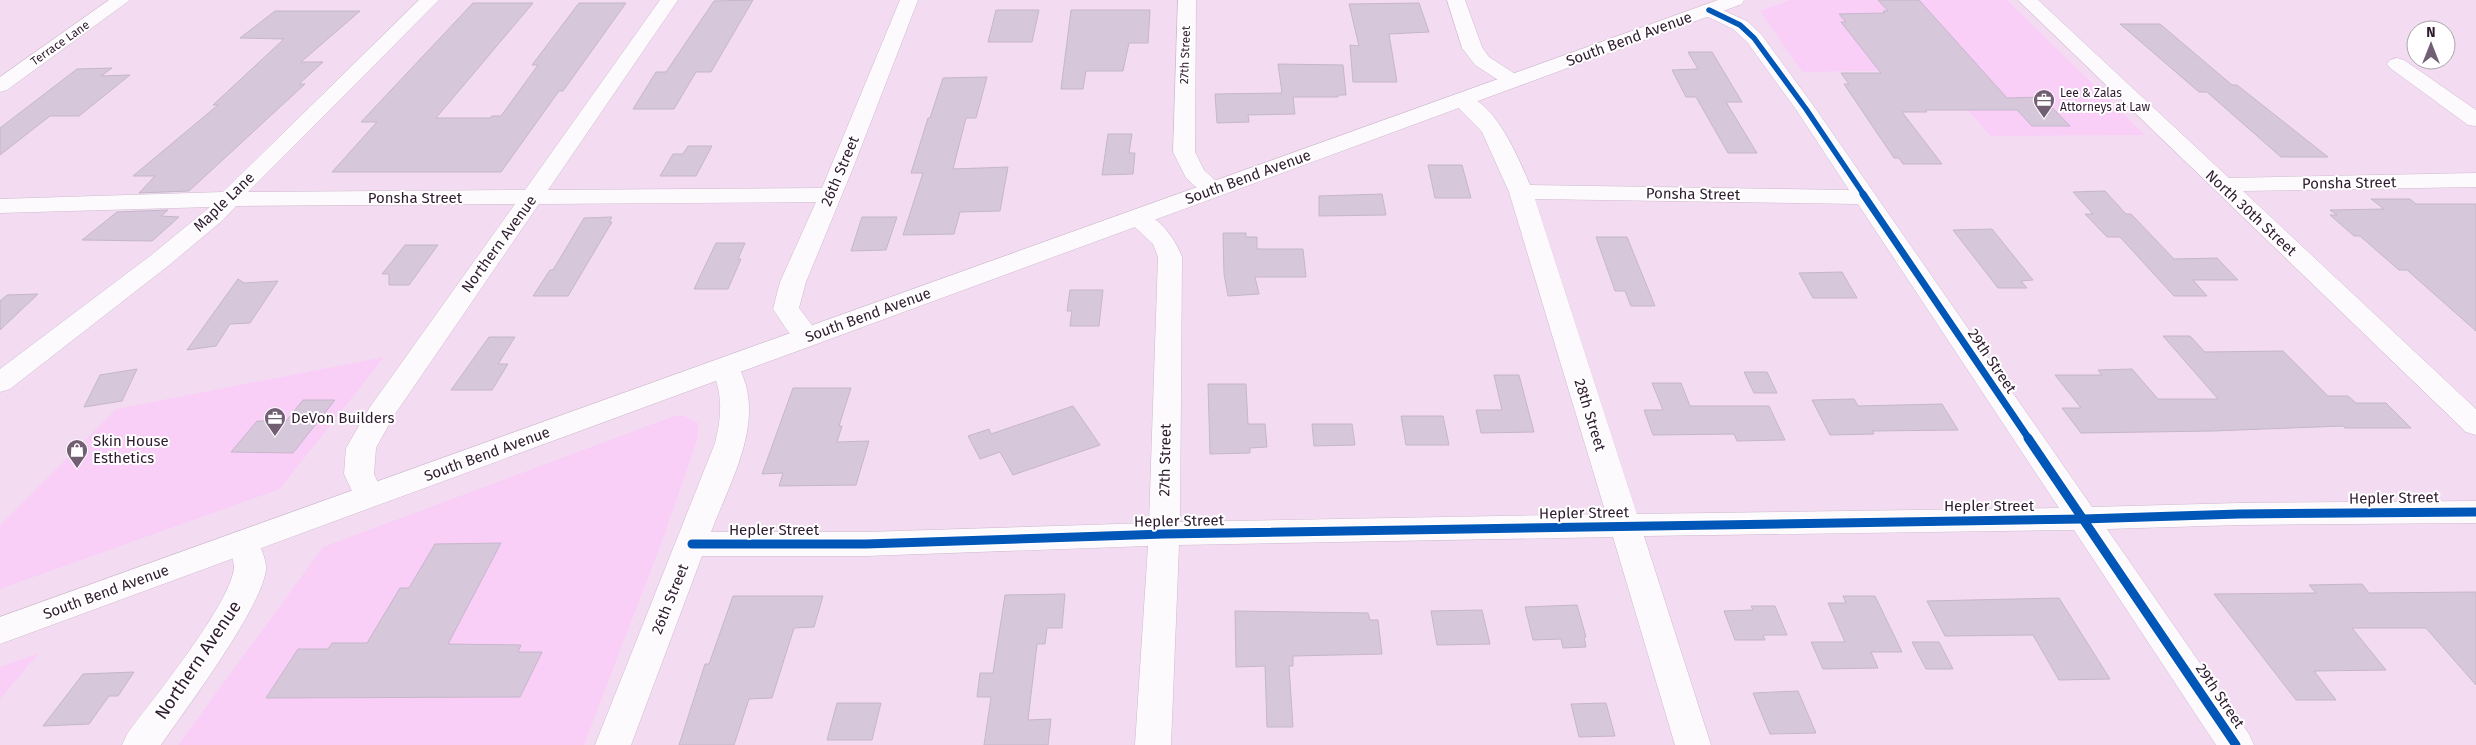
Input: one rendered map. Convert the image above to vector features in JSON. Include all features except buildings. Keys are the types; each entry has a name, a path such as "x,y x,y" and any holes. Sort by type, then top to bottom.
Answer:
{"street":[{"name":"Terrace Lane","path":"0,86 121,0"},
{"name":"Maple Lane","path":"0,383 215,215 430,0"},
{"name":"Northern Avenue","path":"369,496 358,474 361,448 380,414 669,0"},
{"name":"26th Street","path":"808,337 786,309 793,282 909,0"},
{"name":"27th Street","path":"1187,0 1184,152 1194,173 1213,190"},
{"path":"1456,0 1466,34 1477,55 1482,61 1513,81"},
{"name":"South Bend Avenue","path":"0,630 1735,0"},
{"name":"North 30th Street","path":"2027,0 2476,425"},
{"name":"29th Street","path":"1709,10 1740,25 1754,38 1806,110 2236,745"},
{"path":"2397,64 2476,120"},
{"name":"28th Street","path":"1460,100 1478,111 1490,126 1521,192 1693,745"},
{"name":"Ponsha Street","path":"2222,185 2476,180"},
{"name":"Ponsha Street","path":"1521,192 1865,197"},
{"name":"Ponsha Street","path":"0,206 269,198 829,195"},
{"name":"27th Street","path":"1137,218 1164,241 1170,257 1171,287 1165,431 1164,534 1153,745"},
{"name":"26th Street","path":"613,745 730,443 738,409 735,390 725,367"},
{"name":"Hepler Street","path":"692,544 866,544 1164,534 2083,519 2239,514 2476,512"},
{"name":"Northern Avenue","path":"140,745 207,651 241,596 250,568 244,542"}],"shaded area":[{"path":"1791,0 2007,0 2145,135 1990,136 1934,70 1802,72 1760,11"},
{"path":"384,357 280,489 0,589 0,525 116,409"},
{"path":"674,416 684,416 698,423 698,437 664,536 584,745 178,745 323,547"},
{"path":"39,653 0,699 0,667"}],"cycle path":[{"path":"1709,10 1740,25 1754,38 1806,109 2236,745"},
{"path":"692,544 866,544 1164,534 1863,521 2083,519 2239,514 2476,512"}],"place":[{"name":"Lee & Zalas Attorneys at Law","path":"2044,119"},
{"name":"DeVon Builders","path":"275,437"},
{"name":"Skin House Esthetics","path":"77,469"}]}
